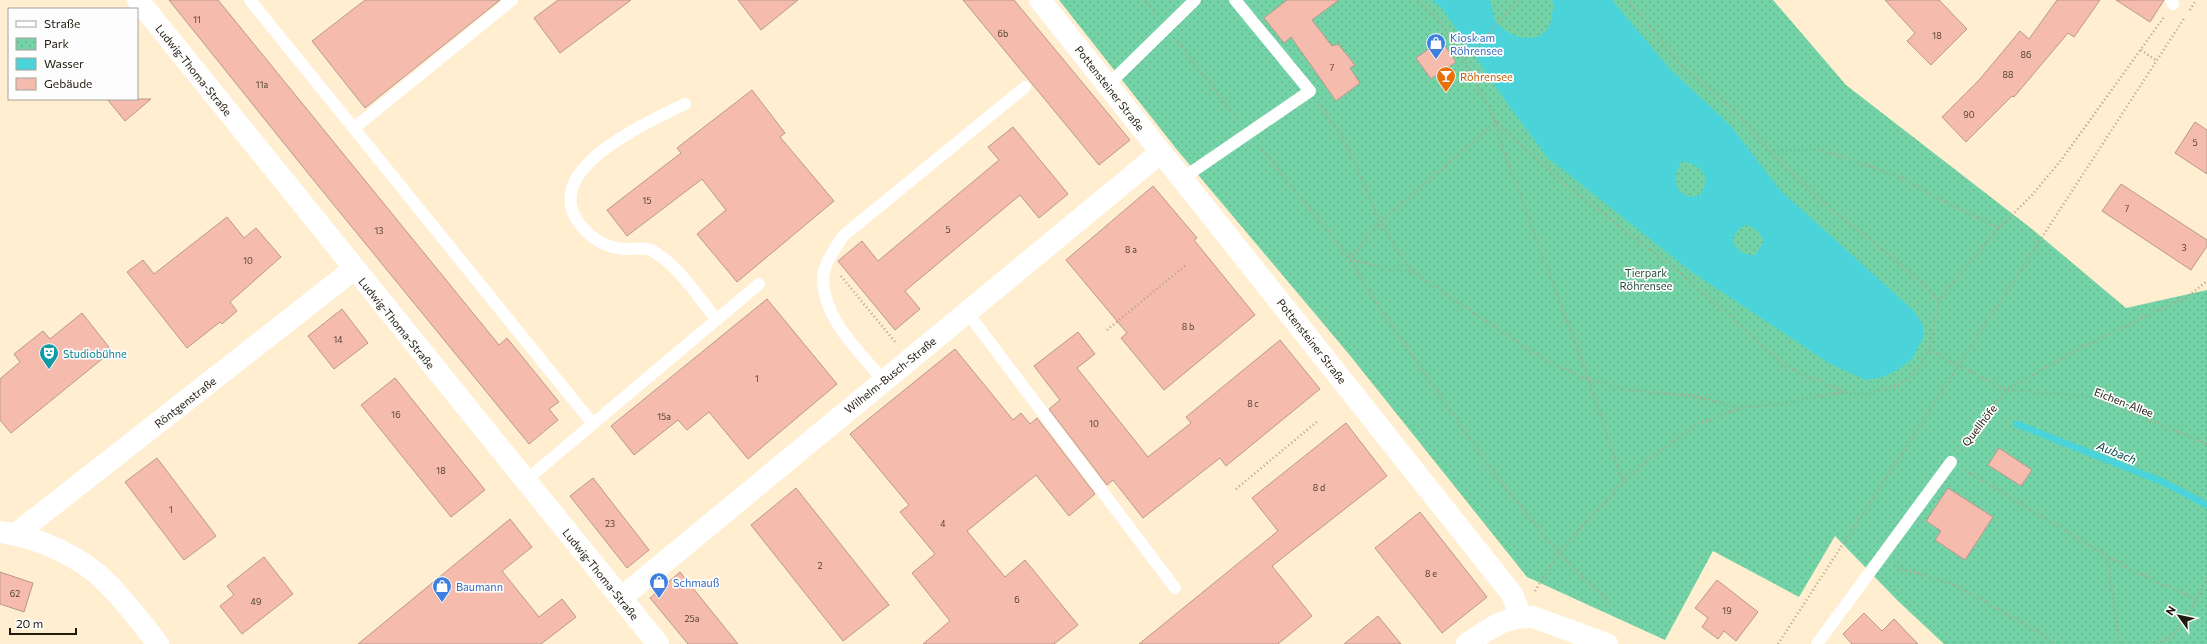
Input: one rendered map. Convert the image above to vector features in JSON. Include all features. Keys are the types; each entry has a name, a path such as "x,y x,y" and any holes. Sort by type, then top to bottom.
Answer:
{"street":[{"name":"Ludwig-Thoma-Straße","path":"138,0 658,644"},
{"name":"Pottensteiner Straße","path":"1040,0 1160,153 1182,178 1512,594 1521,616"},
{"name":"Wilhelm-Busch-Straße","path":"621,598 883,380 1160,153"},
{"name":"Röntgenstraße","path":"8,533 354,269"},
{"path":"8,533 67,553 108,584 158,644"},
{"path":"1467,644 1488,628 1521,616 1533,617 1606,644"}],"lane":[{"path":"250,0 593,424"},
{"path":"354,128 512,0"},
{"path":"1108,85 1195,0"},
{"path":"1182,178 1310,91 1235,0"},
{"path":"883,380 851,341 829,310 823,279 828,260 843,236 1025,87"},
{"path":"685,104 624,135 601,152 580,172 572,185 569,203 578,221 590,235 604,244 624,249 638,248 652,250 671,265 717,320"},
{"path":"525,480 759,284"},
{"path":"967,312 1175,588"},
{"path":"1817,644 1951,462"}],"path":[{"path":"1418,0 1439,20 1464,60 1496,122 1501,144 1589,380 1623,482"},
{"path":"1464,60 1518,0"},
{"path":"1628,0 1679,63 1733,109 1770,152 1826,205 1898,262 1939,300"},
{"path":"1778,644 1986,326 2196,0"},
{"path":"1533,593 1558,554 1623,482 1647,461 1696,425 1740,408 1777,404 1844,392 1866,393 1899,385 1916,370 1929,350 1939,300 1999,228 2032,195 2062,159 2141,50 2172,2"},
{"path":"1166,28 1350,259 1372,297 1489,467 1558,554 1609,603"},
{"path":"2141,50 2157,62"},
{"path":"1310,91 1340,136 1355,163 1380,222 1402,258 1413,272 1546,361 1589,380 1628,390 1693,396 1740,408"},
{"path":"1350,259 1380,222 1496,122"},
{"path":"1496,122 1516,142 1564,183 1689,280 1787,367 1844,392"},
{"path":"1770,152 1819,149 1900,177 1933,196 1999,228"},
{"path":"1350,259 1392,270 1413,272"},
{"path":"828,260 909,359"},
{"path":"1107,330 1186,265"},
{"name":"Quellhöfe","path":"1951,462 1982,419 2007,390 2080,348 2188,296 2207,281"},
{"path":"1929,350 2007,390"},
{"name":"Eichen-Allee","path":"2007,390 2095,397 2207,444"},
{"path":"1236,489 1319,420"},
{"path":"1951,462 2108,558 2197,600"},
{"path":"2108,558 2119,644"},
{"path":"1902,568 1955,585 2045,636 2055,644"},
{"path":"2157,644 2171,638 2197,600 2207,576"}],"green space":[{"name":"Tierpark Röhrensee","path":"1059,0 1773,0 1846,85 2032,229 2126,308 2207,290 2207,644 1944,644 1898,601 1835,536 1799,597 1713,551 1665,640 1527,577 1348,353 1178,151"}],"water":[{"name":"Röhrensee","path":"1432,0 1490,0 1496,22 1498,24 1513,35 1530,38 1545,32 1549,25 1553,9 1552,0 1612,0 1670,69 1731,126 1780,190 1914,311 1923,325 1923,338 1912,359 1899,369 1883,377 1866,380 1830,364 1689,270 1547,157 1509,106 1442,8","holes":["1682,161 1695,166 1703,173 1705,182 1700,195 1689,197 1679,191 1676,183 1676,175","1745,225 1756,230 1764,241 1755,255 1741,252 1732,240 1738,230"]}],"building":[{"path":"169,0 218,0 499,345 507,338 559,402 549,409 558,420 529,444"},
{"path":"365,0 500,0 365,108 312,41"},
{"path":"558,0 631,0 560,53 534,18"},
{"path":"738,0 798,0 761,30"},
{"path":"963,0 1014,0 1130,140 1099,165"},
{"path":"1287,0 1339,0 1312,20 1332,46 1338,44 1355,65 1350,68 1360,83 1336,101 1291,37 1284,43 1264,18"},
{"path":"1885,0 1939,0 1967,29 1931,65 1907,41 1915,33"},
{"path":"2057,0 2100,0 2074,37 2068,33 2014,97 2012,96 1966,142 1942,117 1980,79 2020,31 2029,39"},
{"path":"2116,0 2164,0 2150,22"},
{"name":"Kiosk am Röhrensee","path":"1441,40 1456,62 1431,79 1416,58"},
{"path":"752,90 785,133 780,137 834,201 737,282 697,234 726,210 702,179 627,236 607,210 681,153 677,148"},
{"path":"151,99 125,121 108,100"},
{"path":"2195,122 2207,130 2207,174 2175,153"},
{"path":"1013,127 1068,194 1039,218 1020,195 905,291 920,309 895,330 838,261 862,241 878,261 999,160 988,147"},
{"path":"2121,184 2207,240 2207,246 2191,270 2102,211"},
{"path":"1153,186 1197,238 1194,240 1255,315 1164,390 1121,338 1127,333 1066,260"},
{"path":"227,217 244,238 256,228 281,257 230,302 237,311 222,324 220,322 187,348 127,272 143,260 154,274"},
{"path":"767,299 837,384 748,459 709,412 687,430 678,420 634,455 611,426"},
{"path":"342,309 368,343 334,369 308,336"},
{"name":"Studiobühne","path":"82,313 112,351 11,433 0,420 0,379 20,362 14,354 43,331 50,339"},
{"path":"1078,332 1095,354 1077,368 1148,457 1191,423 1186,417 1280,340 1320,389 1226,466 1220,458 1143,518 1113,480 1107,485 1049,409 1060,400 1034,366"},
{"path":"955,349 1013,420 1021,413 1030,424 1037,418 1095,494 1069,516 1036,475 967,531 1005,577 1025,560 1078,625 1054,644 923,644 950,621 912,573 935,554 900,512 909,505 850,434"},
{"path":"395,378 485,490 451,517 361,405"},
{"path":"1346,423 1387,476 1272,566 1312,616 1278,644 1139,644 1278,531 1252,498"},
{"path":"1999,448 2032,470 2021,486 1988,465"},
{"path":"157,458 216,536 184,560 125,482"},
{"path":"593,478 649,550 627,568 570,496"},
{"path":"796,488 889,605 843,641 751,525"},
{"path":"1948,488 1993,517 1965,560 1935,540 1941,531 1926,521"},
{"path":"1420,512 1487,597 1442,633 1375,548"},
{"path":"510,519 532,547 502,571 539,617 562,599 576,617 541,644 358,644"},
{"path":"264,557 293,594 242,634 220,606 234,595 227,586"},
{"path":"0,572 33,583 24,612 0,604"},
{"path":"680,572 738,644 688,644 650,598"},
{"path":"1717,580 1758,612 1736,641 1724,631 1718,639 1702,627 1708,618 1695,608"},
{"path":"1864,613 1882,631 1894,619 1918,644 1852,644 1843,634"},
{"path":"1378,616 1401,644 1344,644"}],"waterway":[{"name":"Aubach","path":"2017,424 2163,482 2207,505"}],"place":[{"name":"Kiosk am Röhrensee","path":"1436,60"},
{"name":"Röhrensee","path":"1446,93"},
{"name":"Studiobühne","path":"49,370"},
{"name":"Schmauß","path":"659,599"},
{"name":"Baumann","path":"442,603"}]}
